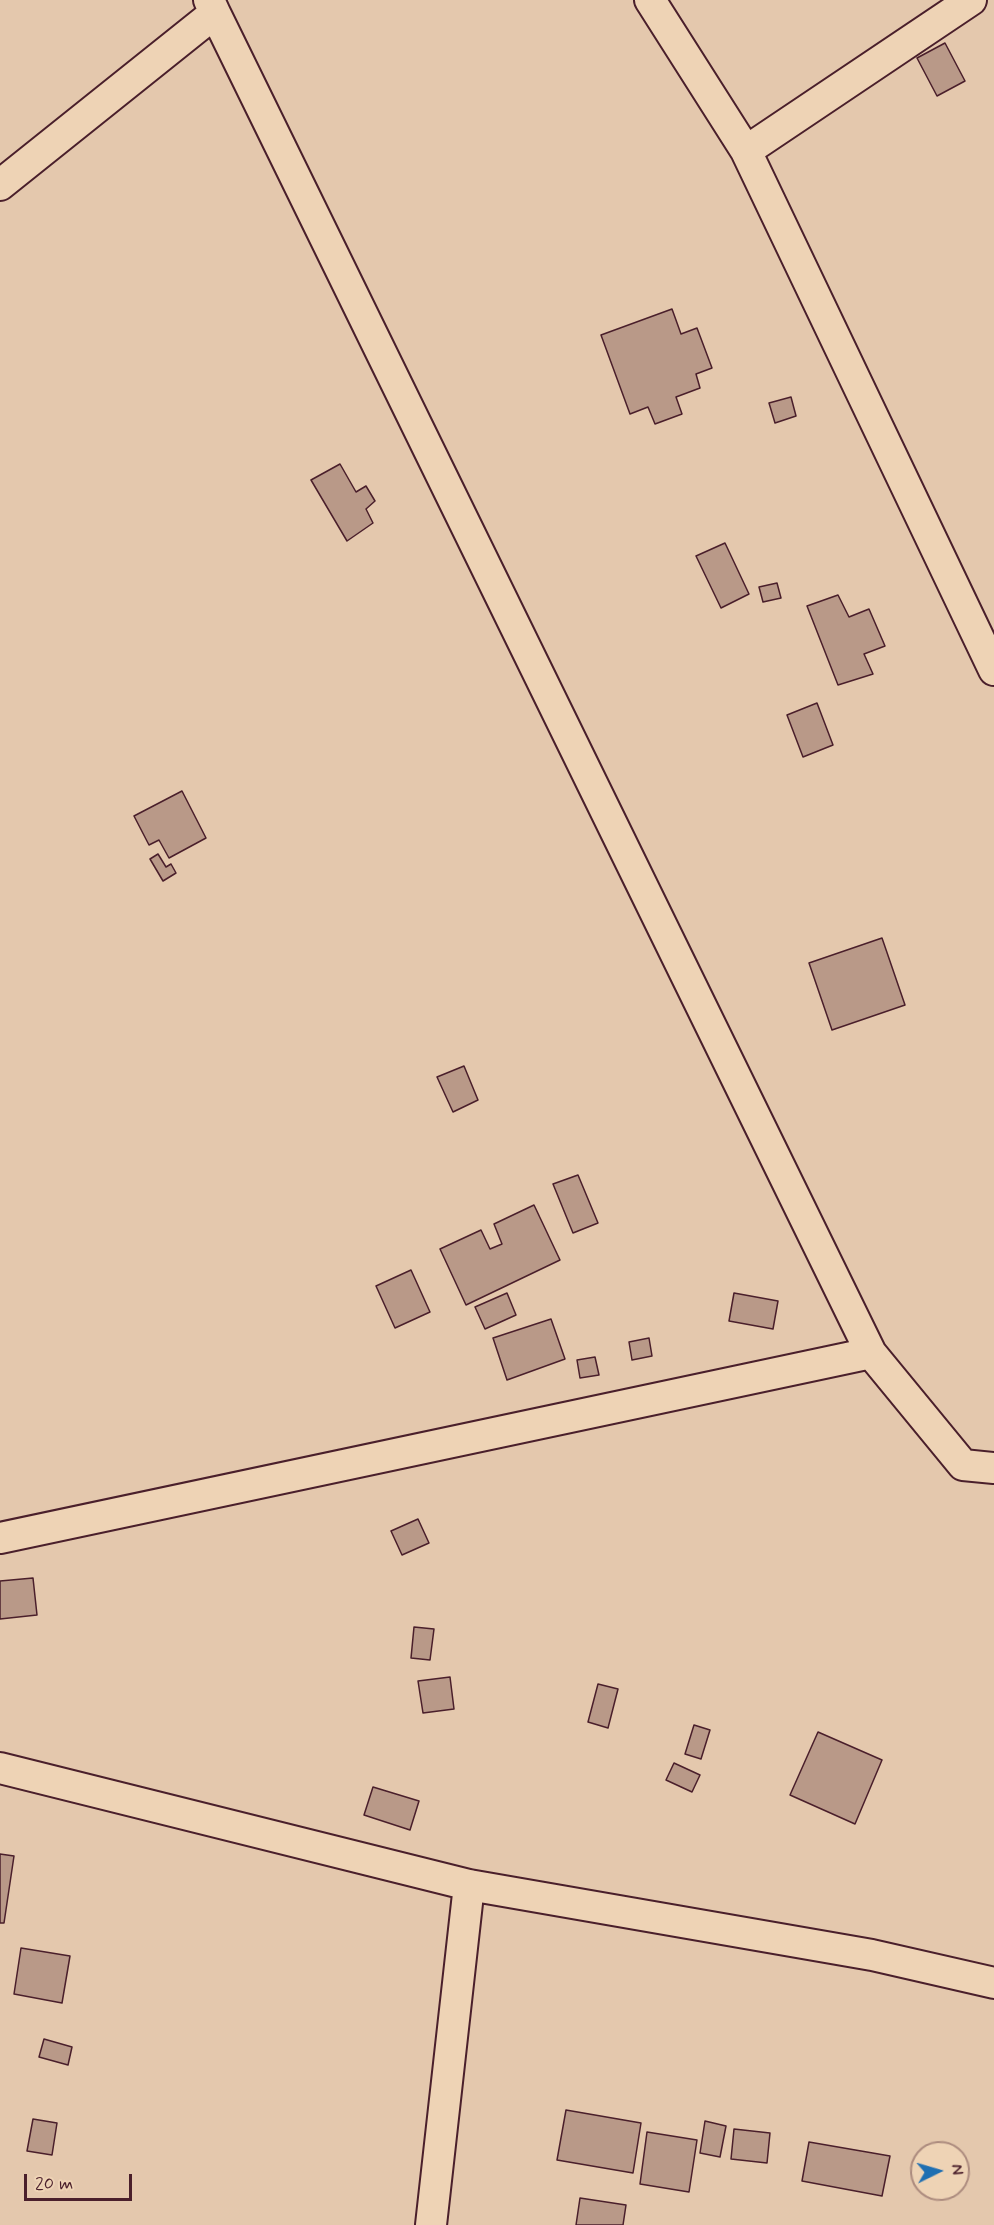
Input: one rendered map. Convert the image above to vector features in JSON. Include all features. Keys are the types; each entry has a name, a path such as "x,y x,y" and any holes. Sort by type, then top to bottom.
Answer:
{"street":[{"path":"650,0 746,151 994,670"},
{"path":"746,151 971,0"},
{"path":"0,185 212,6 871,1353 963,1465 994,1468"},
{"path":"0,1538 871,1353"},
{"path":"0,1768 469,1885 872,1955 994,1983"},
{"path":"431,2225 469,1885"}],"building":[{"path":"945,43 965,81 937,96 917,58"},
{"path":"672,309 681,334 697,328 712,368 696,374 700,388 676,397 682,414 655,424 648,407 630,414 601,335"},
{"path":"791,397 796,416 775,423 769,403"},
{"path":"340,464 356,492 366,486 375,501 366,509 373,523 347,541 311,480"},
{"path":"725,543 749,594 721,608 696,556"},
{"path":"777,583 781,598 763,602 759,587"},
{"path":"838,595 849,617 869,609 885,646 864,654 873,674 838,685 807,606"},
{"path":"817,703 833,745 803,757 787,715"},
{"path":"182,791 206,838 169,858 159,840 149,845 134,816"},
{"path":"158,854 166,867 171,864 176,873 163,881 150,859"},
{"path":"882,938 905,1005 832,1030 809,963"},
{"path":"464,1066 478,1100 453,1112 437,1077"},
{"path":"578,1175 598,1223 573,1233 553,1184"},
{"path":"534,1205 560,1260 466,1305 440,1249 481,1230 490,1249 502,1244 494,1224"},
{"path":"411,1270 430,1312 395,1328 376,1286"},
{"path":"507,1293 516,1315 485,1329 475,1307"},
{"path":"734,1293 778,1301 773,1329 729,1321"},
{"path":"551,1319 565,1359 507,1380 493,1338"},
{"path":"649,1338 652,1356 632,1360 629,1342"},
{"path":"595,1357 599,1375 580,1378 577,1360"},
{"path":"418,1519 429,1543 402,1555 391,1531"},
{"path":"33,1578 37,1615 0,1619 0,1581"},
{"path":"414,1627 434,1629 430,1660 411,1658"},
{"path":"450,1677 454,1709 423,1713 418,1681"},
{"path":"598,1684 618,1689 608,1728 588,1722"},
{"path":"694,1725 710,1730 701,1759 685,1754"},
{"path":"818,1732 882,1760 855,1824 790,1795"},
{"path":"674,1763 700,1775 692,1792 666,1780"},
{"path":"373,1787 419,1801 410,1830 364,1815"},
{"path":"0,1854 14,1856 4,1923 0,1923"},
{"path":"21,1948 70,1956 62,2003 14,1994"},
{"path":"44,2039 72,2047 68,2065 39,2057"},
{"path":"566,2110 641,2123 633,2173 557,2160"},
{"path":"33,2119 57,2123 52,2155 27,2151"},
{"path":"705,2121 726,2126 720,2157 700,2153"},
{"path":"734,2129 770,2133 767,2163 731,2159"},
{"path":"647,2132 697,2140 689,2192 640,2184"},
{"path":"809,2142 890,2156 882,2196 802,2181"},
{"path":"580,2198 626,2205 623,2225 576,2225"}]}
